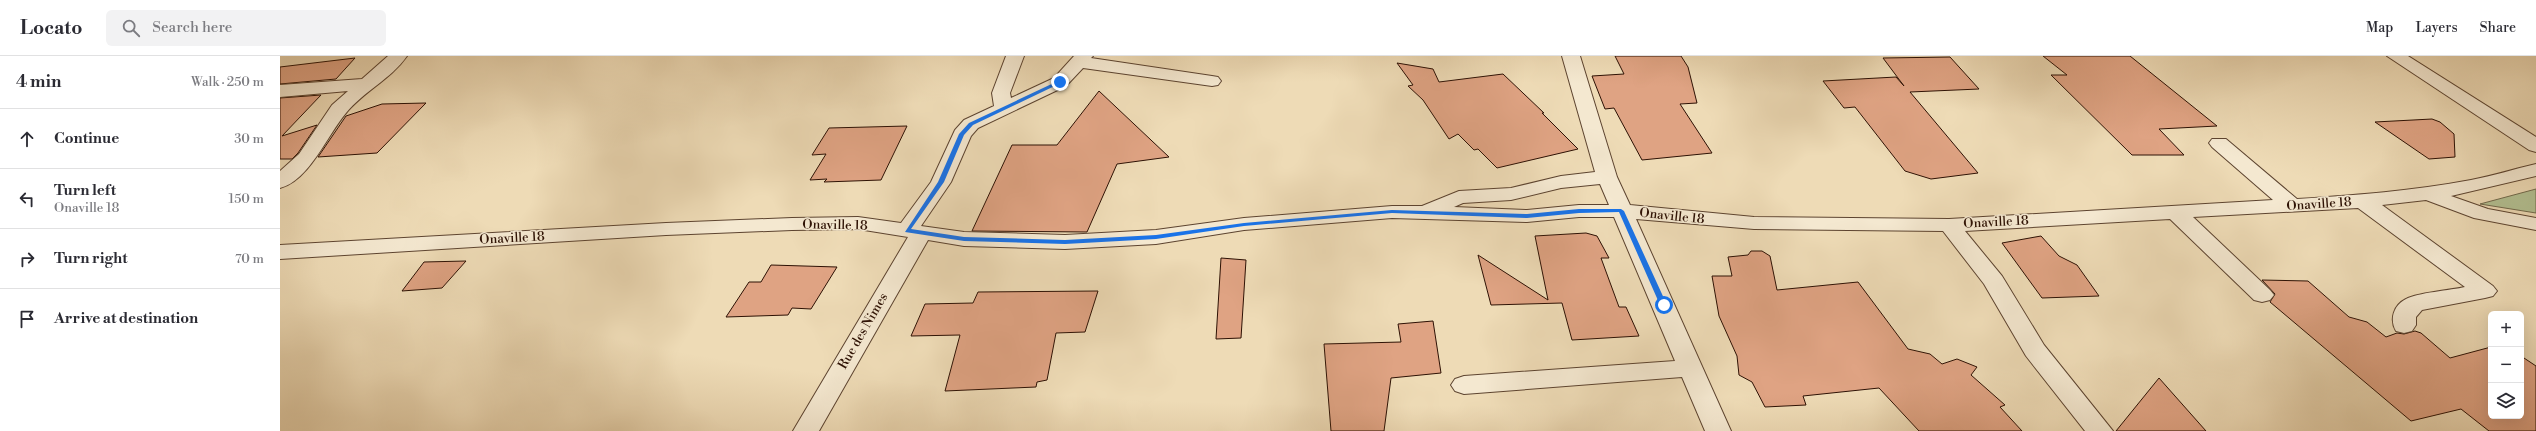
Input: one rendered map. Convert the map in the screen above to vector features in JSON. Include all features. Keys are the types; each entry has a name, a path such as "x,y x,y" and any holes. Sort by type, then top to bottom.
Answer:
{"street":[{"path":"280,182 306,158 339,109 365,84 398,56"},
{"path":"1004,107 1001,93 1015,56"},
{"path":"1570,56 1607,177 1718,431"},
{"path":"2396,56 2536,146"},
{"path":"1082,59 1212,81"},
{"name":"Rue des Nimes","path":"806,431 941,182 962,134 971,124 1004,107 1029,98 1060,82 1082,59"},
{"path":"280,92 365,84"},
{"path":"2219,143 2293,206"},
{"name":"Onaville 18","path":"280,252 666,229 858,223 964,239 1065,242 1156,237 1244,224 1344,215 1428,211 1475,216 1527,216 1579,211 1621,211 1754,223 1949,225 2363,201 2430,194 2501,182 2536,170"},
{"path":"1428,211 1459,197 1511,194 1561,182 1607,177"},
{"path":"2430,194 2454,206 2482,215 2536,224"},
{"path":"2363,201 2485,291 2414,304 2404,315 2404,325"},
{"path":"2175,212 2262,295"},
{"path":"1949,225 1994,281 2035,350 2100,431"},
{"path":"1464,385 1690,368"}],"green space":[{"path":"2536,189 2536,213 2480,204"}],"building":[{"path":"1615,56 1681,56 1688,67 1697,103 1680,104 1712,153 1642,160 1614,108 1605,109 1592,76 1624,74"},
{"path":"2043,56 2130,56 2217,126 2159,129 2184,155 2132,155 2051,75 2067,75"},
{"path":"1950,57 1979,89 1910,92 1978,173 1931,179 1905,171 1855,107 1844,108 1823,81 1896,77 1904,86 1883,58"},
{"path":"355,58 336,79 280,84 280,67"},
{"path":"1397,63 1433,69 1439,82 1503,74 1544,113 1542,113 1578,149 1497,168 1478,149 1474,150 1458,134 1449,139 1423,100 1408,86 1413,85"},
{"path":"1099,91 1169,157 1117,164 1087,232 972,231 1012,145 1057,145"},
{"path":"321,95 282,136 317,125 298,153 292,159 280,159 280,98"},
{"path":"426,103 377,153 318,157 346,116 382,104"},
{"path":"2432,119 2440,122 2454,134 2455,157 2429,159 2375,122"},
{"path":"907,126 881,180 824,182 827,179 810,180 826,154 812,155 829,128"},
{"path":"1586,233 1597,236 1609,258 1601,258 1619,307 1626,307 1639,336 1572,340 1562,303 1491,305 1478,255 1548,300 1535,236"},
{"path":"2041,236 2059,256 2077,265 2099,296 2042,298 2002,243"},
{"path":"1751,251 1762,251 1770,256 1777,290 1858,282 1908,349 1930,354 1942,364 1957,359 1977,367 1971,375 2005,405 2000,407 2022,431 1919,431 1879,388 1803,396 1806,405 1765,407 1752,382 1739,375 1737,356 1719,316 1712,276 1732,276 1728,257 1748,255"},
{"path":"1221,258 1246,260 1241,338 1216,339"},
{"path":"466,261 442,288 402,291 424,262"},
{"path":"771,265 837,267 811,309 792,308 788,315 726,317 749,282 761,282"},
{"path":"2262,280 2308,281 2349,317 2367,322 2386,337 2397,333 2404,334 2415,331 2421,333 2450,358 2488,348 2488,419 2524,419 2524,358 2536,366 2536,431 2489,431 2461,409 2411,421 2270,302 2275,294"},
{"path":"1098,291 1085,332 1056,333 1047,380 1037,382 1036,387 945,391 960,335 911,336 925,304 973,303 978,292"},
{"path":"1433,321 1441,373 1391,378 1384,431 1331,431 1324,344 1401,342 1398,324"},
{"path":"2159,378 2206,431 2116,431"}],"route":[{"path":"1060,82 1029,98 1004,107 971,124 962,134 941,182 907,230 964,239 1009,242 1065,242 1156,237 1244,224 1392,212 1428,211 1475,216 1527,216 1579,211 1621,211 1664,305"}]}
